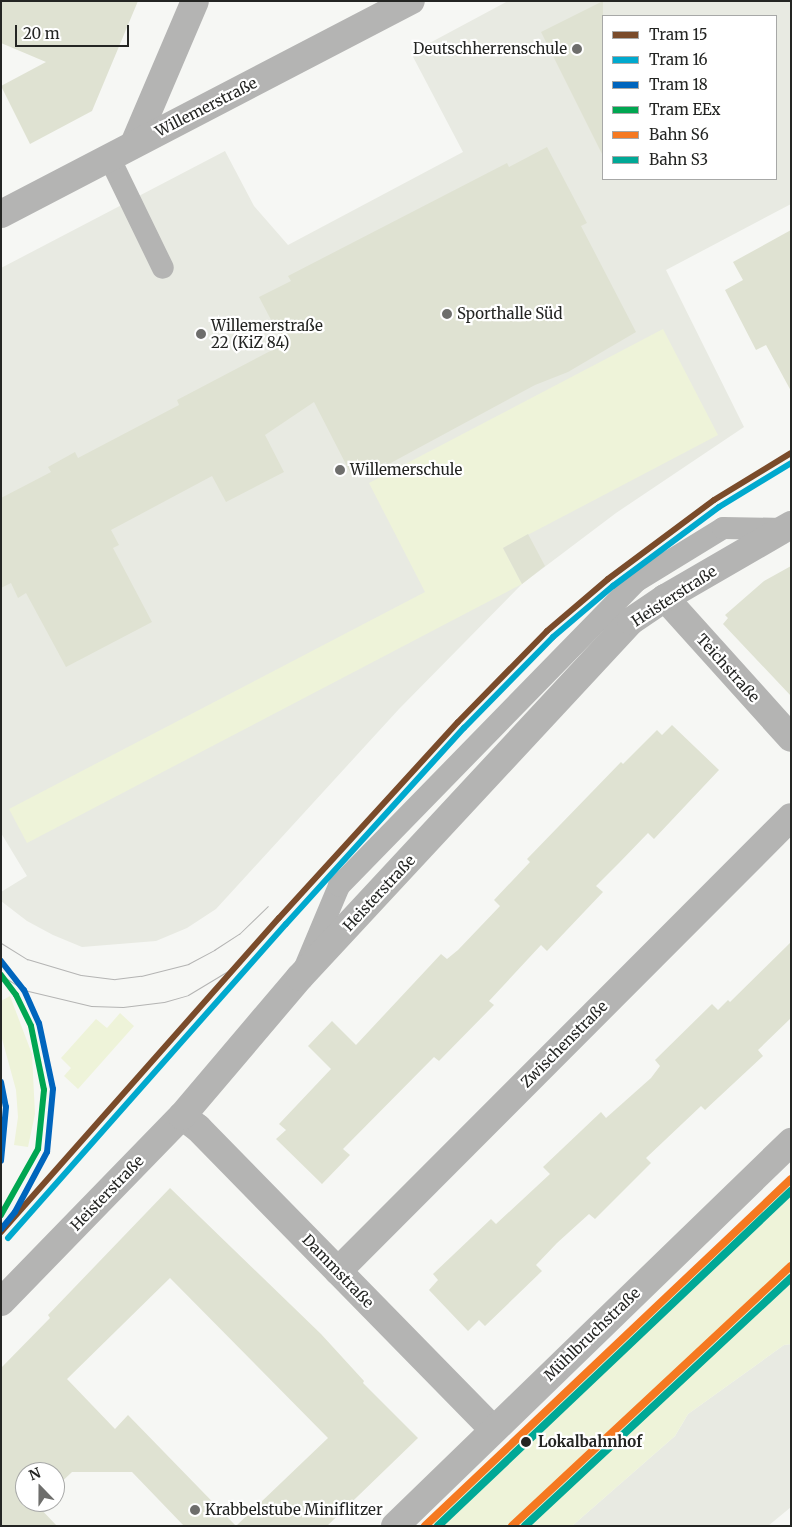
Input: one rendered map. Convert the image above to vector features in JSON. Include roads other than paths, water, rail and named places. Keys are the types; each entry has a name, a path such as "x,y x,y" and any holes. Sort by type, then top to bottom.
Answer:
{"street":[{"path":"134,144 195,1"},
{"name":"Willemerstraße","path":"1,214 410,1"},
{"name":"Heisterstraße","path":"1,1302 182,1116 300,977 632,621 665,598 788,527"},
{"name":"Teichstraße","path":"665,598 791,738"},
{"name":"Zwischenstraße","path":"338,1271 791,817"},
{"name":"Dammstraße","path":"182,1116 198,1128 493,1429"},
{"name":"Mühlbruchstraße","path":"395,1526 791,1142"}],"lane":[{"path":"109,157 164,268"},
{"path":"300,977 339,886 637,580 723,528 788,527"}],"tram line":[{"name":"15","path":"1,1232 279,918 458,722 547,631 608,579 714,500 791,453"},
{"name":"16","path":"8,1238 286,924 464,728 553,637 613,586 719,507 791,463"},
{"path":"1,943 27,959 81,975 115,979 141,976 188,964 214,950 239,934 268,906"},
{"path":"1,975 24,990 91,1006 123,1007 164,1002 188,995 228,971 279,918"},
{"name":"18","path":"1,961 24,990 39,1023 53,1089 47,1152 15,1212 1,1229"},
{"name":"EEx","path":"1,975 16,995 31,1026 44,1090 38,1149 1,1215"},
{"name":"18","path":"1,1082 6,1107 1,1161"}],"rail line":[{"name":"S6","path":"425,1526 791,1179"},
{"name":"S3","path":"438,1526 791,1191"},
{"name":"S6","path":"512,1526 791,1266"},
{"name":"S3","path":"525,1526 791,1278"}],"place":[{"name":"Deutschherrenschule","path":"577,49"},
{"name":"Sporthalle Süd","path":"447,314"},
{"name":"Willemerstraße 22 (KiZ 84)","path":"201,334"},
{"name":"Willemerschule","path":"340,470"},
{"name":"Lokalbahnhof","path":"526,1442"},
{"name":"Krabbelstube Miniflitzer","path":"195,1510"}]}
